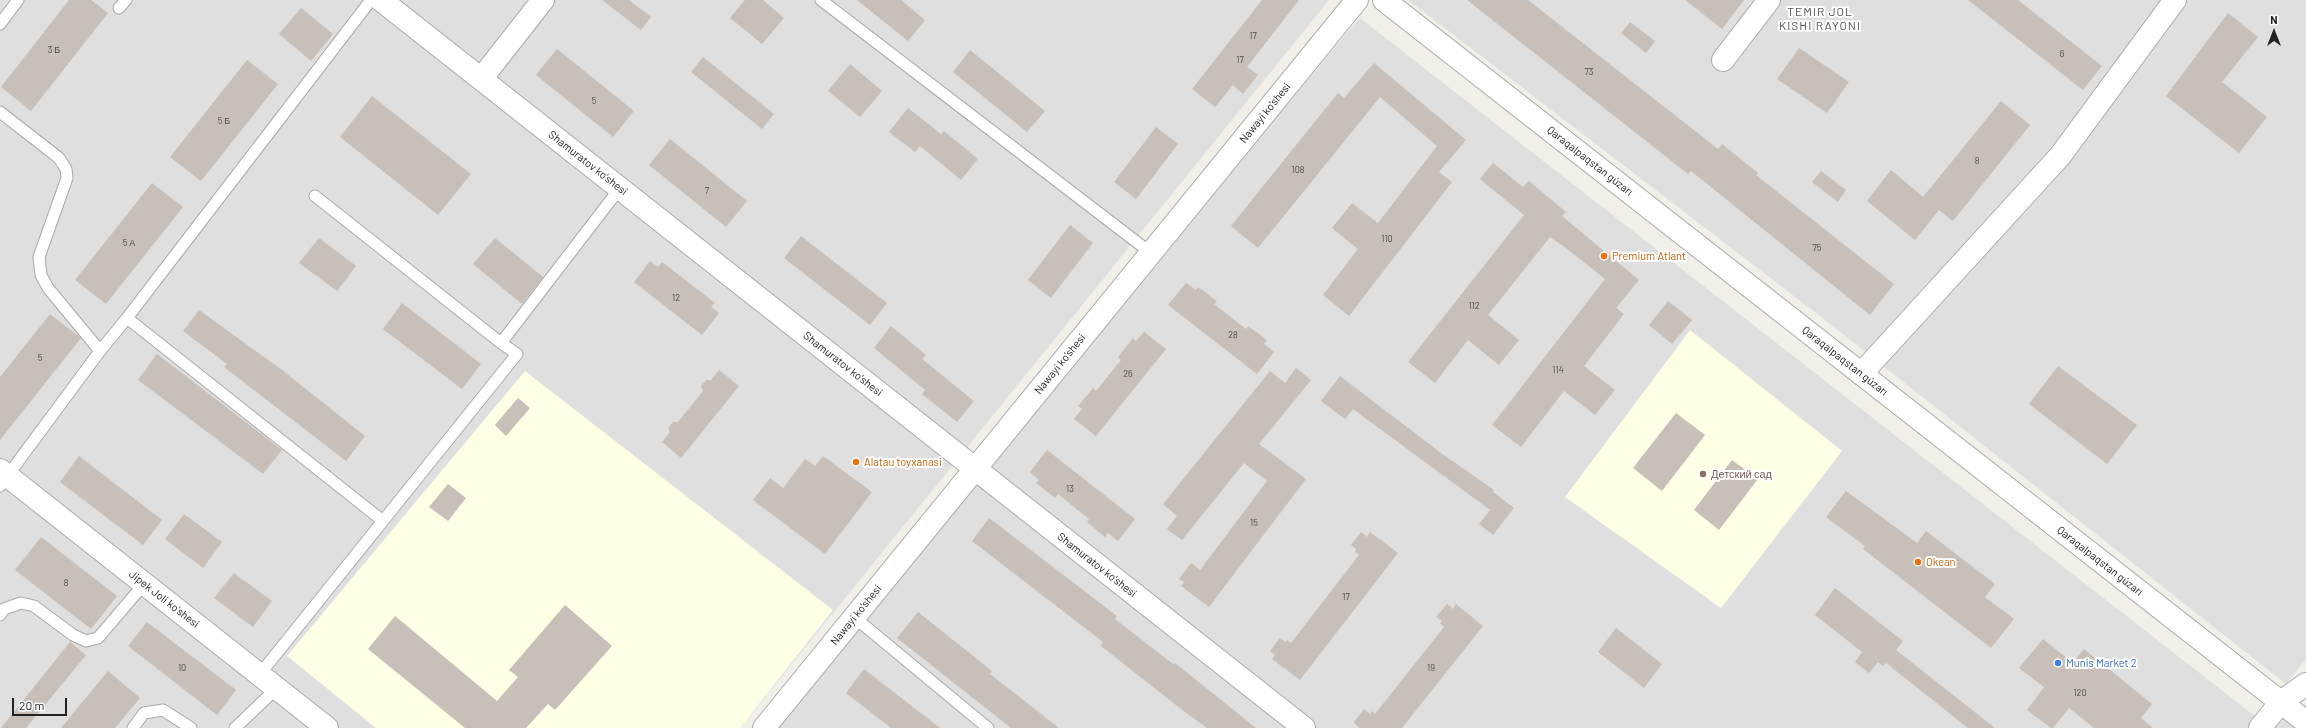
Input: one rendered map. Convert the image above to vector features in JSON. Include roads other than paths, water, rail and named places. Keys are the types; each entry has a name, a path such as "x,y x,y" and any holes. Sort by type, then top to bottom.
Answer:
{"street":[{"name":"Shamuratov ko'shesi","path":"381,0 1304,728"},
{"path":"481,79 543,0"},
{"name":"Nawayi ko'shesi","path":"764,728 1356,0"},
{"name":"Qaraqalpaqstan gúzarı","path":"1384,0 2306,722"},
{"path":"1723,60 1769,0"},
{"path":"1861,374 2060,156 2175,0"},
{"name":"Jipek Joli ko'shesi","path":"3,477 144,584 327,728"},
{"path":"2260,728 2281,702 2306,684"}],"lane":[{"path":"0,24 18,0"},
{"path":"3,477 100,351 128,318 371,0"},
{"path":"821,0 1151,252"},
{"path":"0,112 59,158 66,169 68,178 39,257 40,275 48,288 100,351"},
{"path":"501,343 620,188"},
{"path":"260,674 517,354 315,196"},
{"path":"128,318 383,521"},
{"path":"0,615 4,609 21,603 34,606 73,636 86,641 98,638 144,584"},
{"path":"854,617 988,728"},
{"path":"234,728 277,688"},
{"path":"133,728 144,713 163,710 191,728"}],"place":[{"name":"Premium Atlant","path":"1604,256"},
{"name":"Alatau toyxanasi","path":"856,462"},
{"name":"Детский сад","path":"1703,474"},
{"name":"Okean","path":"1918,562"},
{"name":"Munis Market 2","path":"2058,663"}],"district":[{"name":"TEMIR JOL KISHI RAYONI","path":"1820,19"}]}
